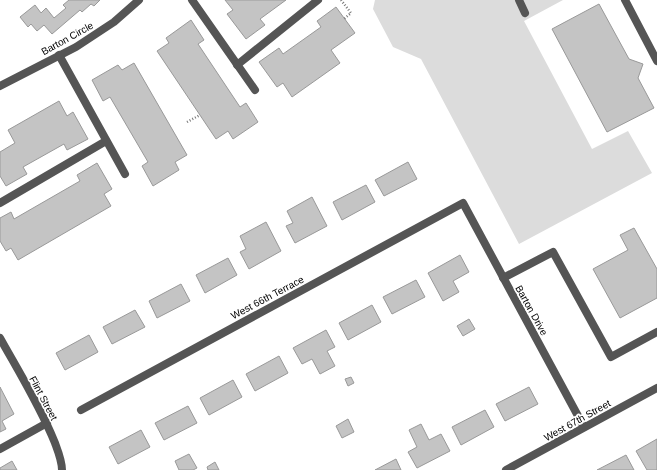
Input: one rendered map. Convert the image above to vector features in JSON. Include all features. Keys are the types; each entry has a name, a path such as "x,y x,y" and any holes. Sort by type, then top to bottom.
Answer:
{"street":[{"name":"Barton Circle","path":"0,86 76,47 114,22 139,0"},
{"path":"192,0 255,90"},
{"path":"237,65 318,0"},
{"path":"519,0 526,13"},
{"path":"625,0 657,61"},
{"path":"59,55 124,174"},
{"path":"0,203 106,141"},
{"name":"Barton Drive","path":"463,203 584,427"},
{"name":"West 66th Terrace","path":"81,410 463,203"},
{"path":"503,278 553,252 611,357 657,332"},
{"name":"Flint Street","path":"0,338 46,423 57,449 62,470"},
{"name":"West 67th Street","path":"506,470 657,388"},
{"path":"0,449 46,423"}],"path":[{"path":"341,0 351,13 344,18"},
{"path":"187,122 200,115"}],"shaded area":[{"path":"375,0 563,0 524,21 592,149 628,131 652,173 519,244 421,59 393,47 373,9"}],"building":[{"path":"69,0 100,0 94,6 91,4 82,12 80,10 52,34 44,25 37,31 31,24 28,27 20,17 35,5 41,13 46,8 54,18 66,8 63,5"},
{"path":"225,0 286,0 260,19 265,25 246,39 227,14 233,10"},
{"path":"599,4 629,59 643,64 638,78 654,108 607,132 552,29"},
{"path":"336,7 355,33 331,50 340,63 292,97 283,83 277,87 259,62 279,48 283,54 321,27 317,21"},
{"path":"191,20 204,40 198,44 240,107 246,103 258,122 233,139 228,131 216,139 157,51 169,43 166,38"},
{"path":"134,63 187,155 175,162 179,170 153,186 142,166 148,162 110,97 103,101 92,80 118,65 122,70"},
{"path":"59,101 67,116 73,112 88,139 67,150 64,144 23,167 27,174 6,186 0,176 0,152 15,143 8,130"},
{"path":"408,162 417,179 384,196 375,180"},
{"path":"97,163 112,189 104,194 111,206 18,260 11,248 6,251 0,241 0,218 11,212 14,219 80,181 77,175"},
{"path":"366,185 375,202 342,220 333,202"},
{"path":"312,197 327,226 295,243 286,226 293,223 287,211"},
{"path":"266,222 281,251 249,269 240,252 246,249 240,236"},
{"path":"634,228 657,269 657,298 620,318 593,269 628,250 620,235"},
{"path":"460,255 469,272 453,281 459,292 443,301 428,273"},
{"path":"228,258 237,275 205,293 196,275"},
{"path":"416,280 425,297 392,314 383,297"},
{"path":"181,284 190,301 157,318 149,301"},
{"path":"372,305 381,322 348,340 339,323"},
{"path":"135,310 145,327 112,344 103,327"},
{"path":"469,319 475,329 463,336 457,326"},
{"path":"326,330 335,347 327,351 335,366 320,374 312,359 302,364 293,348"},
{"path":"89,335 98,352 65,370 56,353"},
{"path":"279,356 288,373 255,391 246,374"},
{"path":"351,377 354,383 348,386 345,379"},
{"path":"233,380 242,397 209,415 200,398"},
{"path":"0,387 14,414 2,421 6,429 0,432"},
{"path":"529,387 538,404 505,421 496,404"},
{"path":"188,406 197,423 164,440 155,423"},
{"path":"485,410 494,427 461,445 452,427"},
{"path":"348,419 354,432 342,438 336,426"},
{"path":"421,424 429,440 441,434 450,451 417,468 408,452 417,447 409,430"},
{"path":"141,430 150,447 118,464 109,447"},
{"path":"657,439 657,470 647,470 636,451"},
{"path":"189,454 197,468 193,470 179,470 175,461"},
{"path":"626,455 634,470 597,470"},
{"path":"396,459 401,470 375,470"},
{"path":"12,461 17,470 0,470 0,468"},
{"path":"215,462 219,470 208,470 207,467"}]}
